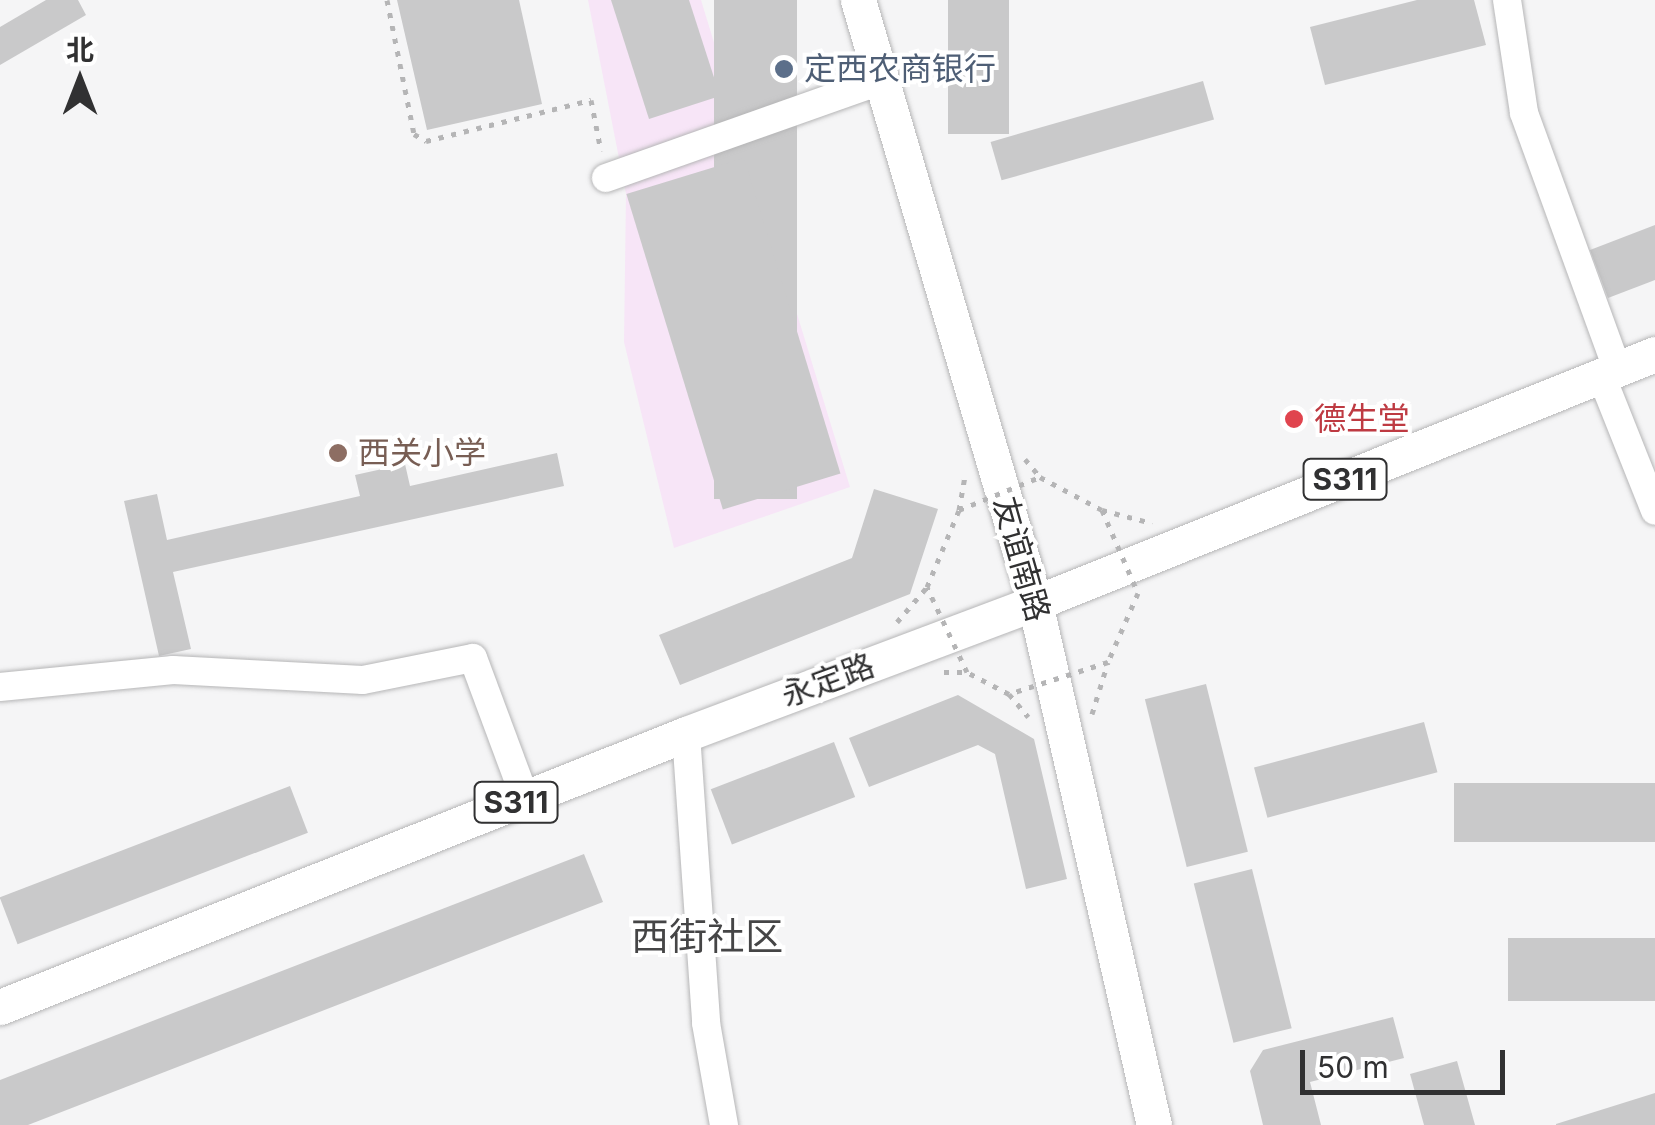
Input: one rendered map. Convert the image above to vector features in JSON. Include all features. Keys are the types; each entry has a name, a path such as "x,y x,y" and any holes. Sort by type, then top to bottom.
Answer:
{"main road":[{"name":"友谊南路","path":"858,0 1035,604 1154,1125"},
{"name":"永定路","path":"0,1007 686,734 1035,604 1655,354"}],"street":[{"path":"1507,0 1524,113 1655,511"},
{"path":"606,178 882,80"},
{"path":"0,687 173,670 364,680 472,658 525,798"},
{"path":"686,734 706,1022 724,1125"}],"path":[{"path":"387,0 414,134 426,141 592,100 606,178"},
{"path":"1040,476 1102,510 1138,593 1108,662 1009,694 967,672 927,587 959,510 1040,476"}],"shaded area":[{"path":"588,0 701,0 850,487 674,548 624,342 626,194"}],"building":[{"path":"46,0 78,0 86,15 0,65 0,27"},
{"path":"397,0 519,0 542,104 427,130"},
{"path":"611,0 689,0 720,96 649,119"},
{"path":"714,0 797,0 797,499 714,499"},
{"path":"948,0 1009,0 1009,134 948,134"},
{"path":"1417,0 1474,0 1486,45 1325,85 1310,27"},
{"path":"1203,81 1214,119 1002,180 991,142"},
{"path":"744,158 840,474 723,510 626,194"},
{"path":"1655,225 1655,280 1608,298 1590,250"},
{"path":"557,453 564,486 173,572 191,649 159,656 124,501 157,494 167,540 360,496 355,475 405,464 410,486"},
{"path":"874,489 938,509 910,594 680,685 659,635 852,558"},
{"path":"1206,684 1248,852 1187,867 1145,699"},
{"path":"958,695 1034,739 1067,879 1026,889 995,754 978,745 869,787 849,738"},
{"path":"1424,722 1437,772 1267,818 1254,768"},
{"path":"834,742 855,797 732,844 711,789"},
{"path":"1454,783 1655,783 1655,842 1454,842"},
{"path":"290,786 308,833 18,944 0,897"},
{"path":"584,854 603,902 28,1125 0,1125 0,1080"},
{"path":"1252,869 1292,1028 1233,1043 1194,884"},
{"path":"1508,938 1655,938 1655,1001 1508,1001"},
{"path":"1393,1017 1404,1058 1310,1082 1321,1125 1263,1125 1250,1071 1263,1050"},
{"path":"1457,1061 1475,1125 1424,1125 1410,1074"},
{"path":"1655,1093 1655,1125 1556,1125 1556,1124"}],"place":[{"name":"定西农商银行","path":"784,69"},
{"name":"德生堂","path":"1294,419"},
{"name":"西关小学","path":"338,453"}],"district":[{"name":"西街社区","path":"707,937"}]}
